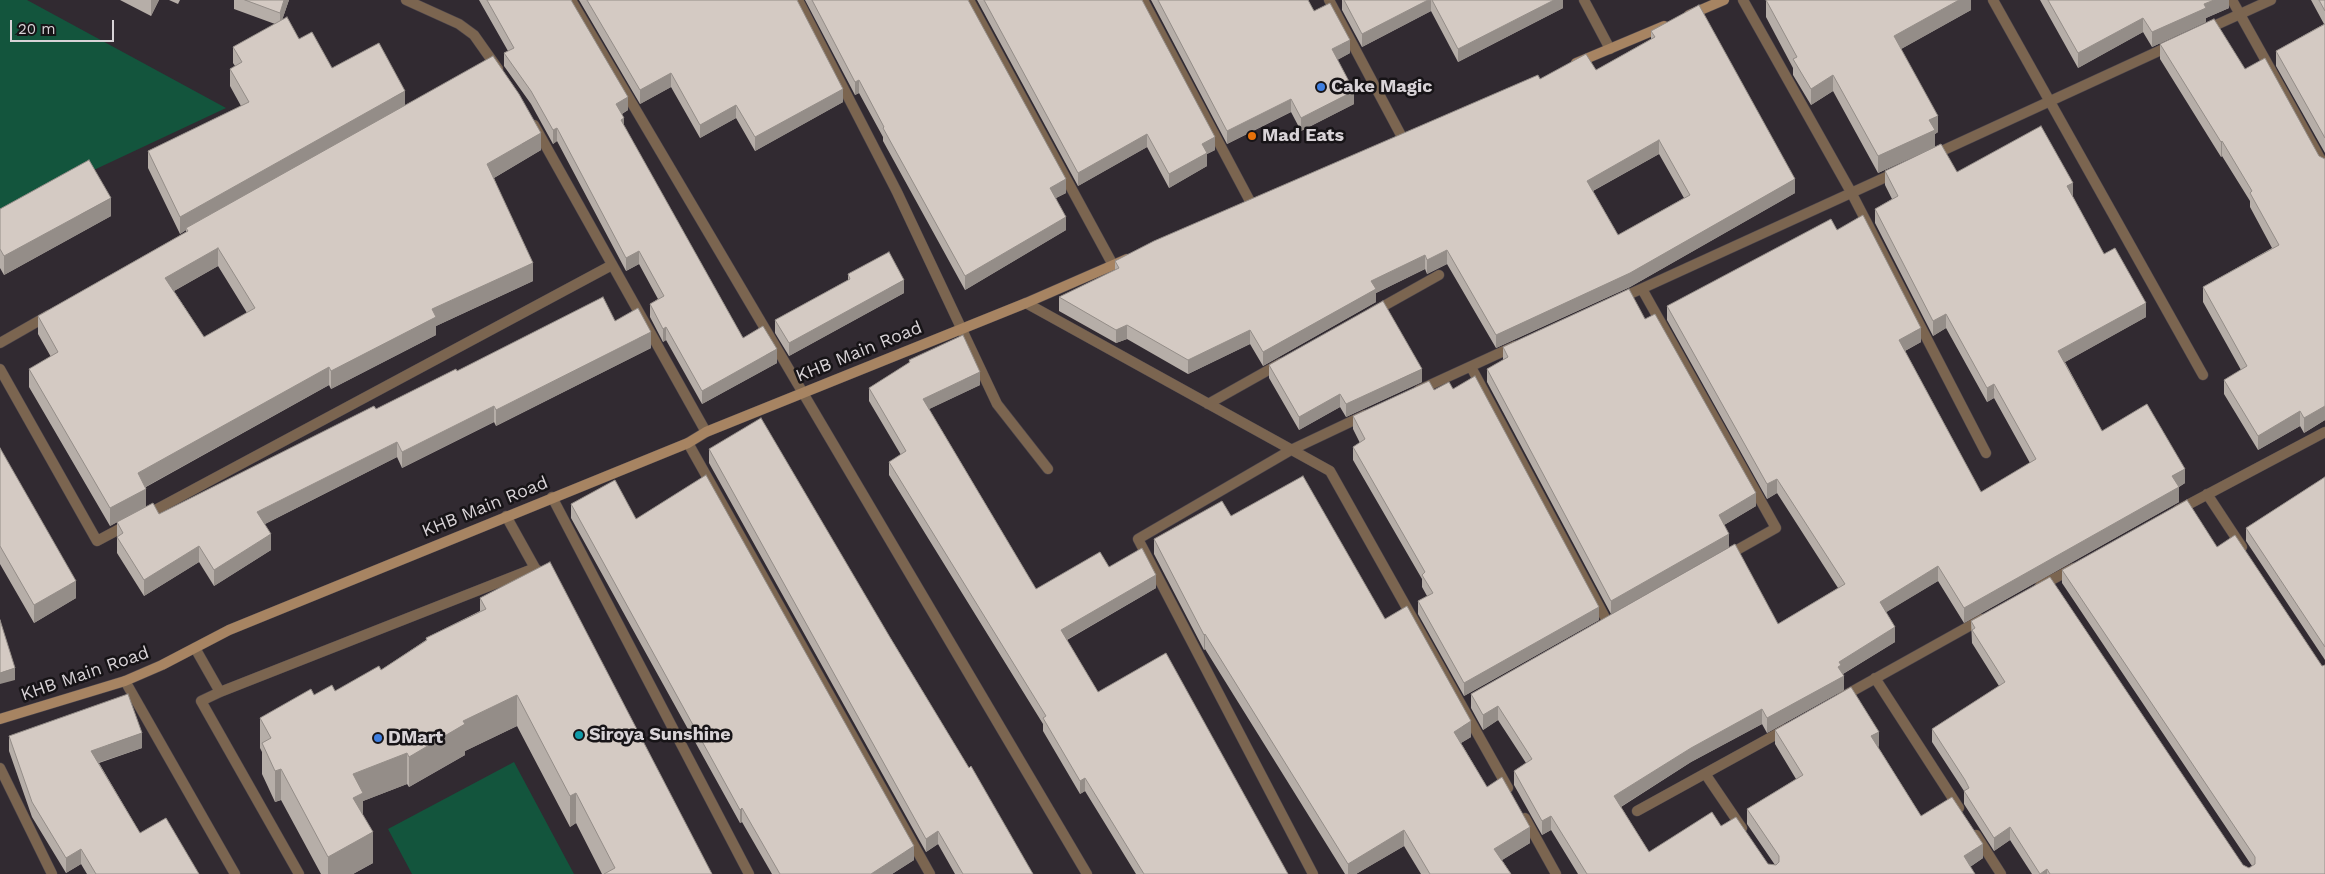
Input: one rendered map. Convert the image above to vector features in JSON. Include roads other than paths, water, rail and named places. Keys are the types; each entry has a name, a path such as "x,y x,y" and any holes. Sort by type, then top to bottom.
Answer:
{"main road":[{"path":"1565,68 1724,0"},
{"name":"KHB Main Road","path":"0,719 125,681 229,630 688,443 706,432 1026,303 1139,254"}],"street":[{"path":"406,0 459,24 474,35 491,68 505,80"},
{"path":"571,0 1087,874"},
{"path":"798,0 897,192 998,404 1048,469"},
{"path":"969,0 1113,265"},
{"path":"1143,0 1252,204"},
{"path":"1330,0 1403,139"},
{"path":"1584,0 1610,48"},
{"path":"1743,0 1851,192 1986,453"},
{"path":"1993,0 2204,375"},
{"path":"2232,0 2325,166"},
{"path":"2197,34 2271,0"},
{"path":"1923,160 2179,42"},
{"path":"530,117 706,432"},
{"path":"1606,305 1905,168"},
{"path":"0,369 97,541 612,265"},
{"path":"1362,318 1439,274"},
{"path":"1642,289 1776,528 1717,561"},
{"path":"1026,303 1330,472 1467,703 1517,804 1556,874"},
{"path":"0,343 61,309"},
{"path":"1408,396 1524,342"},
{"path":"1208,404 1294,356"},
{"path":"1470,367 1608,623"},
{"path":"1313,874 1138,540 1290,450 1372,412"},
{"path":"2172,513 2325,432"},
{"path":"688,443 930,874"},
{"path":"2206,494 2250,559"},
{"path":"552,497 749,874"},
{"path":"506,516 535,568 553,583"},
{"path":"2035,590 2054,584 2086,561"},
{"path":"299,874 201,701 535,568"},
{"path":"1833,702 1993,613"},
{"path":"195,648 220,692"},
{"path":"1875,678 2001,874"},
{"path":"125,681 234,874"},
{"path":"1637,811 1706,775 1799,722"},
{"path":"0,768 52,874"},
{"path":"1706,775 1750,841"}],"place":[{"name":"Cake Magic","path":"1321,87"},
{"name":"Mad Eats","path":"1252,136"},
{"name":"Siroya Sunshine","path":"579,735"},
{"name":"DMart","path":"378,738"}]}
